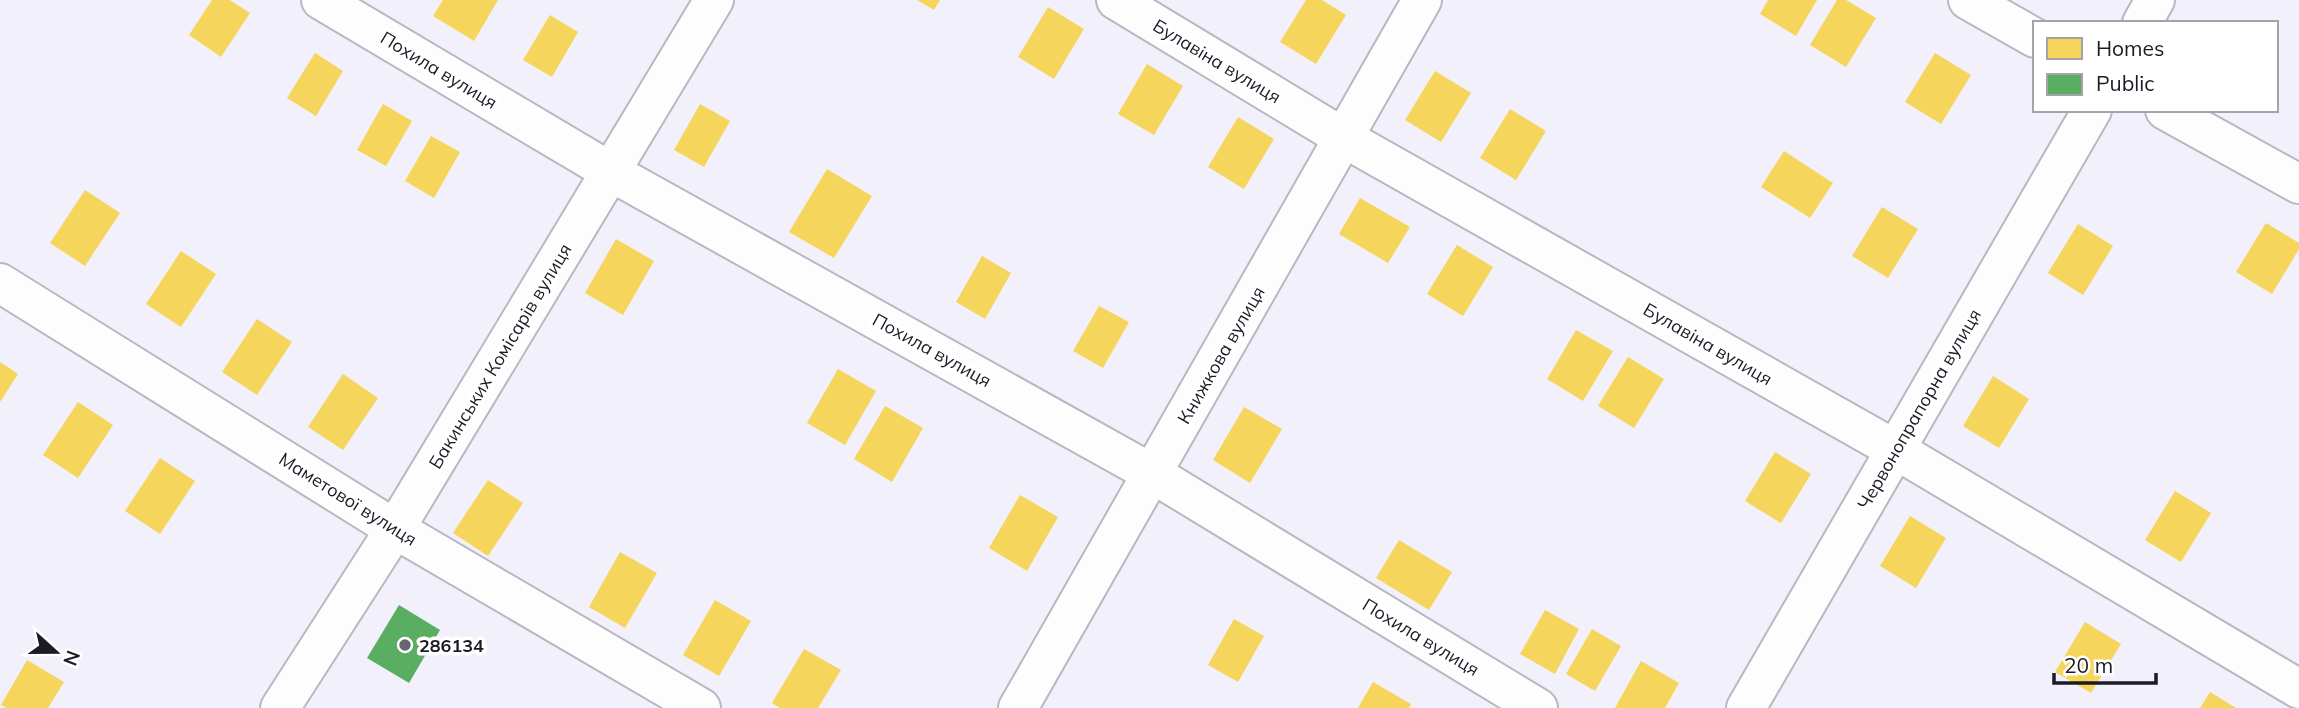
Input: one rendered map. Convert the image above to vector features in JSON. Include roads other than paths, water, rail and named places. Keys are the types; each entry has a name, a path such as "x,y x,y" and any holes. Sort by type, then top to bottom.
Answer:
{"street":[{"name":"Похила вулиця","path":"321,0 611,172 1153,474 1538,708"},
{"name":"Бакинських Комісарів вулиця","path":"280,708 395,529 714,0"},
{"name":"Булавіна вулиця","path":"1116,0 1345,138 1896,450 2299,689"},
{"name":"Книжкова вулиця","path":"1018,708 1422,0"},
{"path":"1968,0 2033,37"},
{"path":"2143,21 2155,0"},
{"name":"Червонопрапорна вулиця","path":"1746,708 2091,112"},
{"path":"2169,112 2299,184"},
{"name":"Маметової вулиця","path":"0,283 395,529 701,708"}],"place":[{"name":"286134","path":"405,645"}]}
